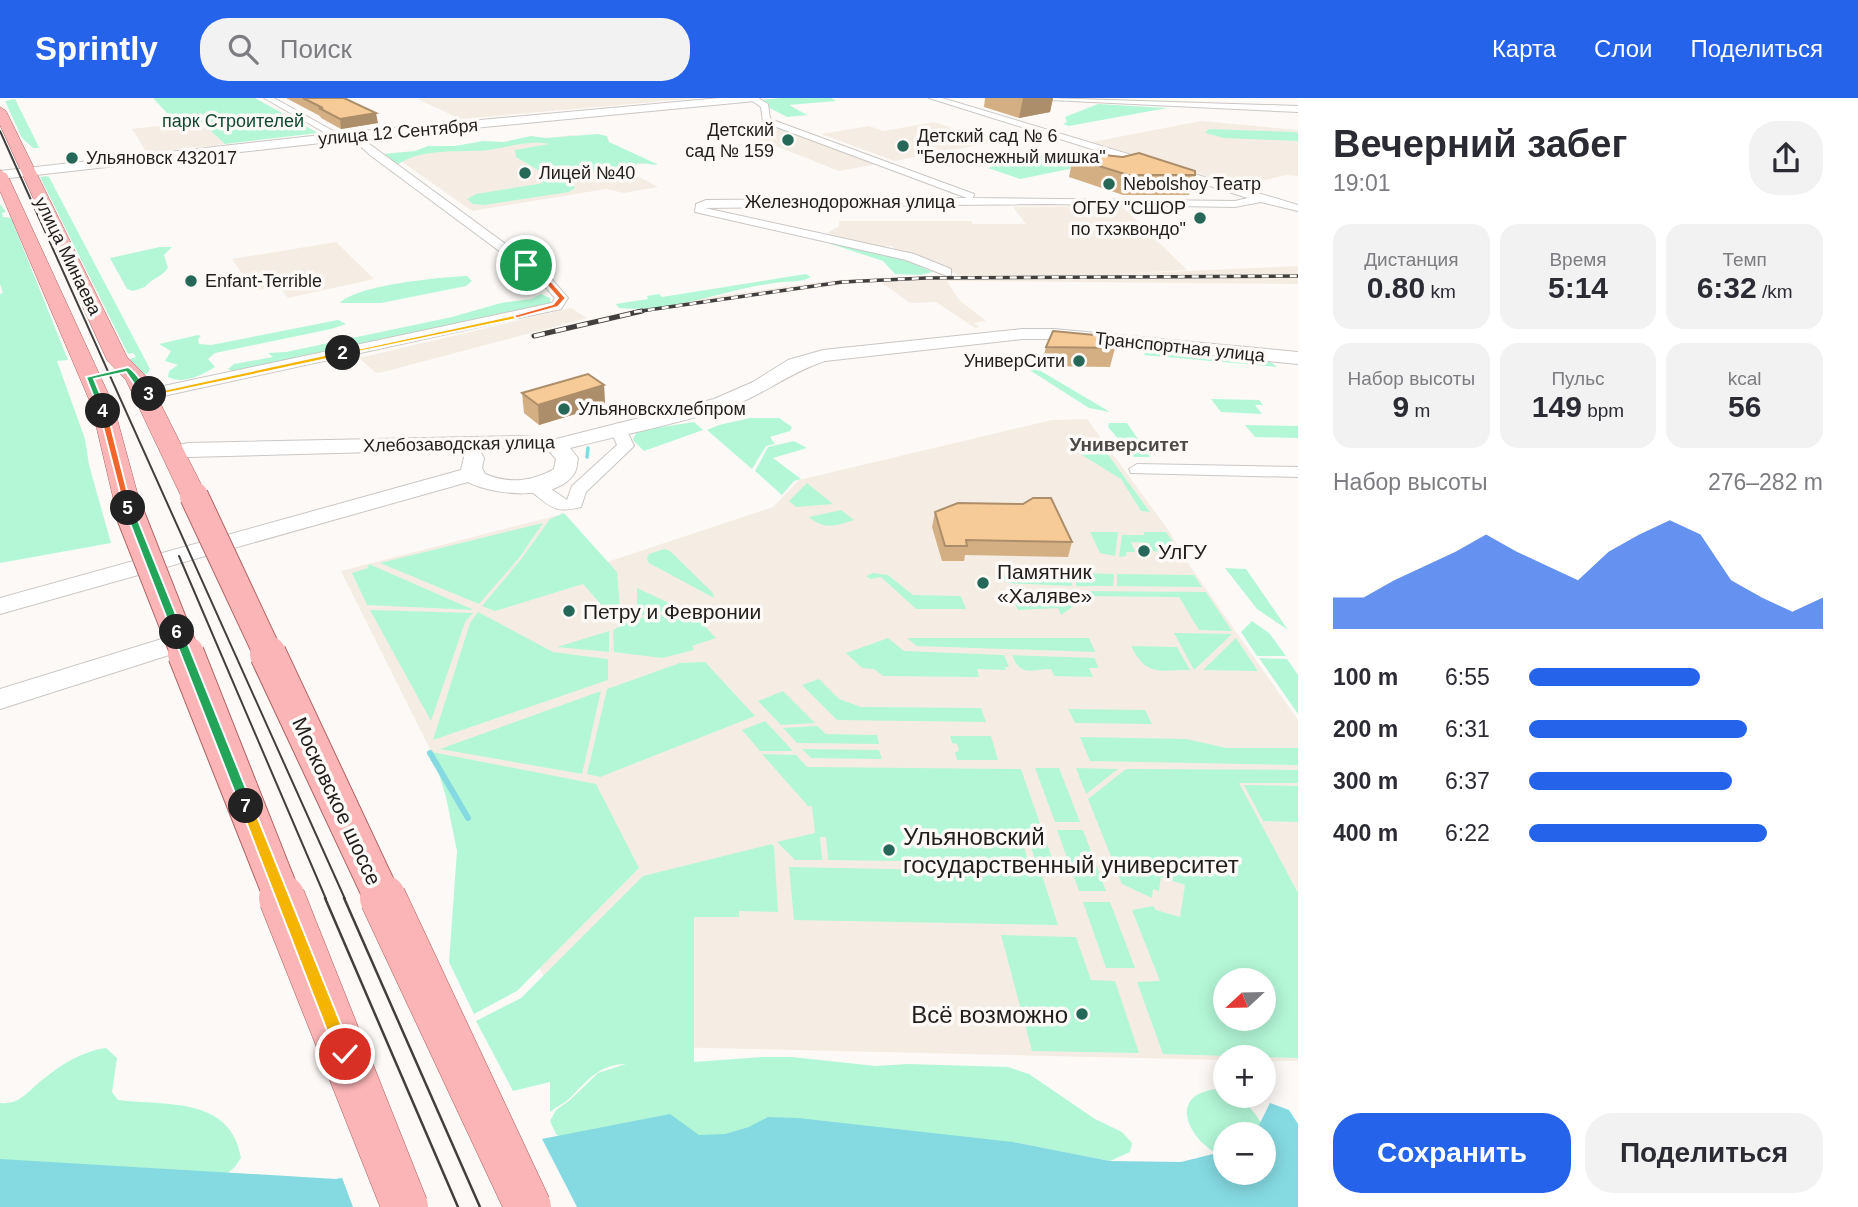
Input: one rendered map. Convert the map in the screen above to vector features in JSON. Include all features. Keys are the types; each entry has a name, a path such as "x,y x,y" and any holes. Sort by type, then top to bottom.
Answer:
{"main road":[{"name":"улица Минаева","path":"0,111 118,360 155,393"},
{"name":"улица Минаева","path":"0,175 102,404 130,513 181,642"},
{"path":"29,239 58,234"},
{"path":"90,377 128,369"},
{"name":"Московское шоссе","path":"155,393 173,453 528,1207"},
{"path":"181,642 405,1207"}],"street":[{"path":"155,393 556,306 562,298 545,279 365,147 268,98"},
{"path":"753,98 765,106 766,120 982,201"},
{"name":"улица 12 Сентября","path":"0,175 346,136 753,98"},
{"path":"933,98 1298,208"},
{"path":"1051,98 1298,110"},
{"name":"Железнодорожная улица","path":"947,272 910,257 699,210 699,206 706,203 982,201 1235,204 1261,199"},
{"name":"Транспортная улица","path":"979,340 1022,334 1054,334 1298,358"},
{"name":"Хлебозаводская улица","path":"173,453 300,447 556,445 721,403 760,386 795,364 823,356 979,340"},
{"path":"535,486 563,506 575,503 578,490 626,446 618,428"},
{"path":"500,444 474,457 473,474 476,478 498,487 535,486 554,480 565,472 567,458 556,445"},
{"path":"1137,469 1298,472"},
{"path":"0,606 473,474"},
{"path":"0,699 181,642"}],"shaded area":[{"path":"699,98 461,119 417,99"},
{"path":"200,121 225,144 147,153 132,129"},
{"path":"1201,121 1298,130 1298,176 1286,175 1241,186 1092,142"},
{"name":"Детский сад № 6 \"Белоснежный мишка\"","path":"934,122 995,142 894,161 821,134 869,126 884,131"},
{"name":"Детский сад № 159","path":"774,125 877,164 839,171 738,131"},
{"name":"Лицей №40","path":"571,135 647,163 622,168 658,187 624,193 606,189 472,211 395,157 471,146 476,149"},
{"path":"1122,206 1187,270 1118,274 1298,266 1298,284 947,281 958,299 986,321 974,323 979,327 975,328 936,302 910,303 881,282 870,281 657,310 535,339 529,334 654,305 834,280 959,275 896,251 892,246 877,247 827,233 839,226 839,221 971,221 973,224 1026,224 1013,207"},
{"path":"336,242 374,279 288,298 278,286 254,291 232,259"},
{"path":"571,308 587,318 383,372 376,373 359,358"},
{"name":"Ульяновский государственный университет","path":"1087,419 1169,531 1190,566 1298,720 1298,1061 1276,1061 1276,1045 1213,1045 1213,1060 578,1045 341,571 563,514 604,563 773,507 799,480 1052,420"}],"green space":[{"name":"парк Строителей","path":"153,98 255,98 318,133 225,144 200,121 177,124"},
{"path":"831,98 836,101 789,105 807,115 787,117 768,107 766,105 769,103 759,100"},
{"path":"15,99 39,148 33,148 22,138 5,101"},
{"path":"1098,104 1167,108 1069,126 1063,124 1067,122 1065,117"},
{"path":"1209,129 1294,132 1298,133 1298,141 1224,138 1205,133"},
{"path":"598,134 607,136 609,142 659,165 638,163 623,173 588,171 582,179 571,183 575,188 569,192 484,205 473,204 467,199 476,194 544,183 536,180 545,174 516,157 515,150 550,144 527,143 489,150 429,153 407,159 397,165 383,154 415,151 428,146 455,146 483,141 504,142 531,136 546,138"},
{"path":"1040,154 1079,167 1020,179 988,168 997,165 992,163"},
{"path":"40,177 49,177 150,369 147,374 137,374 130,359 136,357 133,353 128,354"},
{"path":"0,204 6,212 2,213 3,217 11,218 68,360 57,361 85,439 89,465 111,543 0,563 0,294 3,293 0,284"},
{"path":"831,244 895,256 933,272 920,275 895,274 883,261"},
{"path":"172,247 164,255 168,268 166,271 145,287 133,291 127,289 110,258"},
{"path":"806,274 811,277 755,286 678,304 639,309 619,308 616,304 648,299 647,296 659,294 662,297"},
{"path":"467,276 472,281 466,286 381,303 340,303 363,291 381,287"},
{"path":"541,294 550,298 551,302 547,307 236,373 228,369 234,364 273,357 268,353 286,352 452,317 501,303 531,299"},
{"path":"338,320 346,324 215,353 208,359 215,367 198,376 180,380 168,377 169,371 178,365 165,361 171,351 159,344 198,335 201,336 198,339 199,344 211,345"},
{"path":"1148,349 1268,360 1277,367 1144,355"},
{"path":"1024,361 1110,412 1089,408 1020,364"},
{"path":"1211,399 1259,400 1263,405 1255,405 1262,414 1221,412"},
{"path":"750,418 779,418 792,427 790,431 770,437 775,444 766,446 752,469 707,430"},
{"path":"694,422 703,430 644,451 633,440 636,433 643,430"},
{"path":"1109,423 1127,423 1150,457 1134,457 1108,427"},
{"path":"1245,425 1298,426 1298,438 1255,437"},
{"path":"794,441 807,448 773,458 801,479 794,481 782,495 755,471 768,447"},
{"path":"1090,447 1103,448 1150,512 1141,511 1121,479 1077,452"},
{"path":"807,483 833,504 796,507 789,501"},
{"path":"841,510 854,520 830,526 820,524 809,517"},
{"path":"564,513 617,572 620,608 612,617 583,584 495,611 482,606 550,519"},
{"path":"543,523 519,558 479,604 380,563"},
{"path":"1090,532 1118,532 1115,556 1100,553"},
{"path":"1143,532 1166,532 1184,558 1166,557 1163,552 1153,551 1149,543 1131,542 1135,552 1126,552 1126,556 1119,557 1122,535 1145,535"},
{"path":"664,549 670,551 713,593 714,598 649,563 649,554"},
{"path":"369,564 474,610 367,605 352,573 368,568"},
{"path":"1225,568 1246,569 1288,630 1257,609"},
{"path":"1024,572 1073,573 1072,586 1008,583 1001,578 1003,575 1018,576"},
{"path":"873,573 888,575 913,595 961,596 966,609 916,609 881,577 870,579 866,576"},
{"path":"1077,573 1114,574 1113,586 1076,586"},
{"path":"1117,574 1194,575 1202,587 1117,586"},
{"path":"637,588 682,609 637,616"},
{"path":"1076,591 1206,592 1232,631 1199,630 1179,597 1079,596"},
{"path":"1013,597 1076,598 1078,603 1061,615 1058,608 1018,610"},
{"path":"370,610 473,613 465,622 431,721"},
{"path":"686,611 696,617 716,638 692,646 694,650 662,658 614,652 613,630 634,619"},
{"path":"478,612 553,652 608,659 608,680 433,740 470,623"},
{"path":"1252,621 1269,633 1286,656 1257,656 1241,632"},
{"path":"609,631 609,652 557,647"},
{"path":"1174,633 1232,634 1194,670"},
{"path":"888,638 904,651 1004,655 1009,667 1005,667 1006,670 977,669 979,677 883,676 874,669 862,668 846,653"},
{"path":"907,638 1089,638 1095,652 917,646"},
{"path":"1236,638 1258,671 1203,670"},
{"path":"1131,646 1177,647 1190,670 1154,670 1142,663"},
{"path":"1012,655 1095,658 1098,668 1089,668 1093,677 1054,676 1051,669 1023,670"},
{"path":"1259,658 1287,659 1298,675 1298,714"},
{"path":"705,662 755,716 600,777 587,774 607,689 680,663"},
{"path":"819,679 839,699 861,707 981,708 986,722 837,720 802,685"},
{"path":"601,691 582,774 440,749"},
{"path":"783,691 815,723 781,725 758,701"},
{"path":"1068,709 1145,710 1152,724 1075,723"},
{"path":"765,721 793,751 760,751 742,730"},
{"path":"817,726 826,734 877,735 879,744 797,743 783,728"},
{"path":"950,736 991,736 998,760 957,760 957,744 952,743"},
{"path":"1080,737 1186,739 1227,748 1298,748 1298,765 1090,761"},
{"path":"802,749 879,750 882,759 811,758"},
{"path":"432,752 596,784 639,868 517,991 474,1014 449,962 457,851 446,797"},
{"path":"762,754 796,755 807,767 1021,769 1054,864 1036,863 1029,840 1022,841 1029,863 828,860 826,837 820,837 822,860 795,860 777,842 815,833 812,806 808,806"},
{"path":"1035,768 1059,768 1080,822 1055,822"},
{"path":"1076,768 1118,769 1086,794"},
{"path":"1126,769 1298,770 1298,783 1239,783 1298,893 1298,1058 1276,1057 1276,1045 1213,1045 1213,1055 1163,1054 1137,982 1160,981 1132,910 1153,906 1156,910 1180,917 1185,885 1161,877 1159,891 1153,889 1152,898 1122,884 1088,799"},
{"path":"1244,785 1298,786 1298,822 1263,821"},
{"path":"1057,830 1083,830 1106,891 1079,891"},
{"path":"772,844 778,912 739,911 739,917 694,917 694,1062 792,1057 875,1066 908,1064 1008,1067 1029,1074 1095,1119 1122,1132 1132,1143 1130,1152 1110,1161 1013,1142 569,1144 556,1134 550,1121 556,1110 598,1073 626,1064 601,1070 550,1112 550,1082 513,1091 476,1021 521,998 643,876"},
{"path":"789,867 1041,872 1058,925 794,920"},
{"path":"1083,902 1110,902 1135,968 1106,968"},
{"path":"1001,935 1076,937 1091,980 1115,981 1139,1053 1032,1051"},
{"path":"106,1048 117,1058 112,1092 118,1100 175,1105 210,1114 224,1124 235,1138 241,1158 234,1168 216,1182 0,1175 0,1103 18,1100 49,1074 72,1060"},
{"path":"1213,1090 1213,1108 1250,1108 1261,1122 1213,1122 1213,1151 1193,1132 1188,1120 1187,1110 1191,1100 1201,1093"}],"water":[{"path":"1276,1105 1289,1110 1298,1124 1298,1207 0,1207 0,1159 336,1179 670,1114 699,1135 725,1134 749,1127 768,1117 798,1118 1013,1142 1110,1161 1181,1162 1213,1154 1213,1185 1276,1185 1276,1122 1260,1122 1268,1108 1276,1108"}],"pier":[{"path":"540,1135 577,1207 353,1207 341,1175"}],"building":[{"path":"303,98 344,98 376,113 340,119"},
{"path":"1074,152 1123,157 1139,153 1195,171 1195,175 1128,175 1073,158"},
{"path":"1053,331 1115,337 1115,348 1046,347"},
{"path":"588,374 604,385 538,405 522,393"},
{"path":"1033,498 1051,498 1072,542 966,540 967,546 945,546 935,512 958,503 1023,504"}],"waterway":[{"path":"587,457 588,448"},
{"path":"430,753 468,818"}],"tram line":[{"path":"0,131 345,899"},
{"path":"179,556 326,899"},
{"path":"325,898 458,1207"},
{"path":"344,898 480,1207"}],"railway":[{"path":"634,312 842,282 926,278 1298,276"},
{"path":"534,336 642,311"}],"place":[{"name":"Детский сад № 159","path":"788,140"},
{"name":"Детский сад № 6 \"Белоснежный мишка\"","path":"903,146"},
{"name":"Ульяновск 432017","path":"72,158"},
{"name":"Лицей №40","path":"525,173"},
{"name":"Nebolshoy Театр","path":"1109,184"},
{"name":"ОГБУ \"СШОР по тхэквондо\"","path":"1200,218"},
{"name":"Enfant-Terrible","path":"191,281"},
{"name":"УниверСити","path":"1079,361"},
{"name":"Ульяновскхлебпром","path":"564,409"},
{"name":"УлГУ","path":"1144,551"},
{"name":"Памятник «Халяве»","path":"983,583"},
{"name":"Петру и Февронии","path":"569,611"},
{"name":"Ульяновский государственный университет","path":"889,850"},
{"name":"Всё возможно","path":"1082,1014"}],"district":[{"name":"Университет","path":"1129,444"}],"route":[{"path":"345,1054 130,513 102,404 90,377 128,369 136,377 145,395 529,314 556,306 562,298 548,282 526,265"}]}
